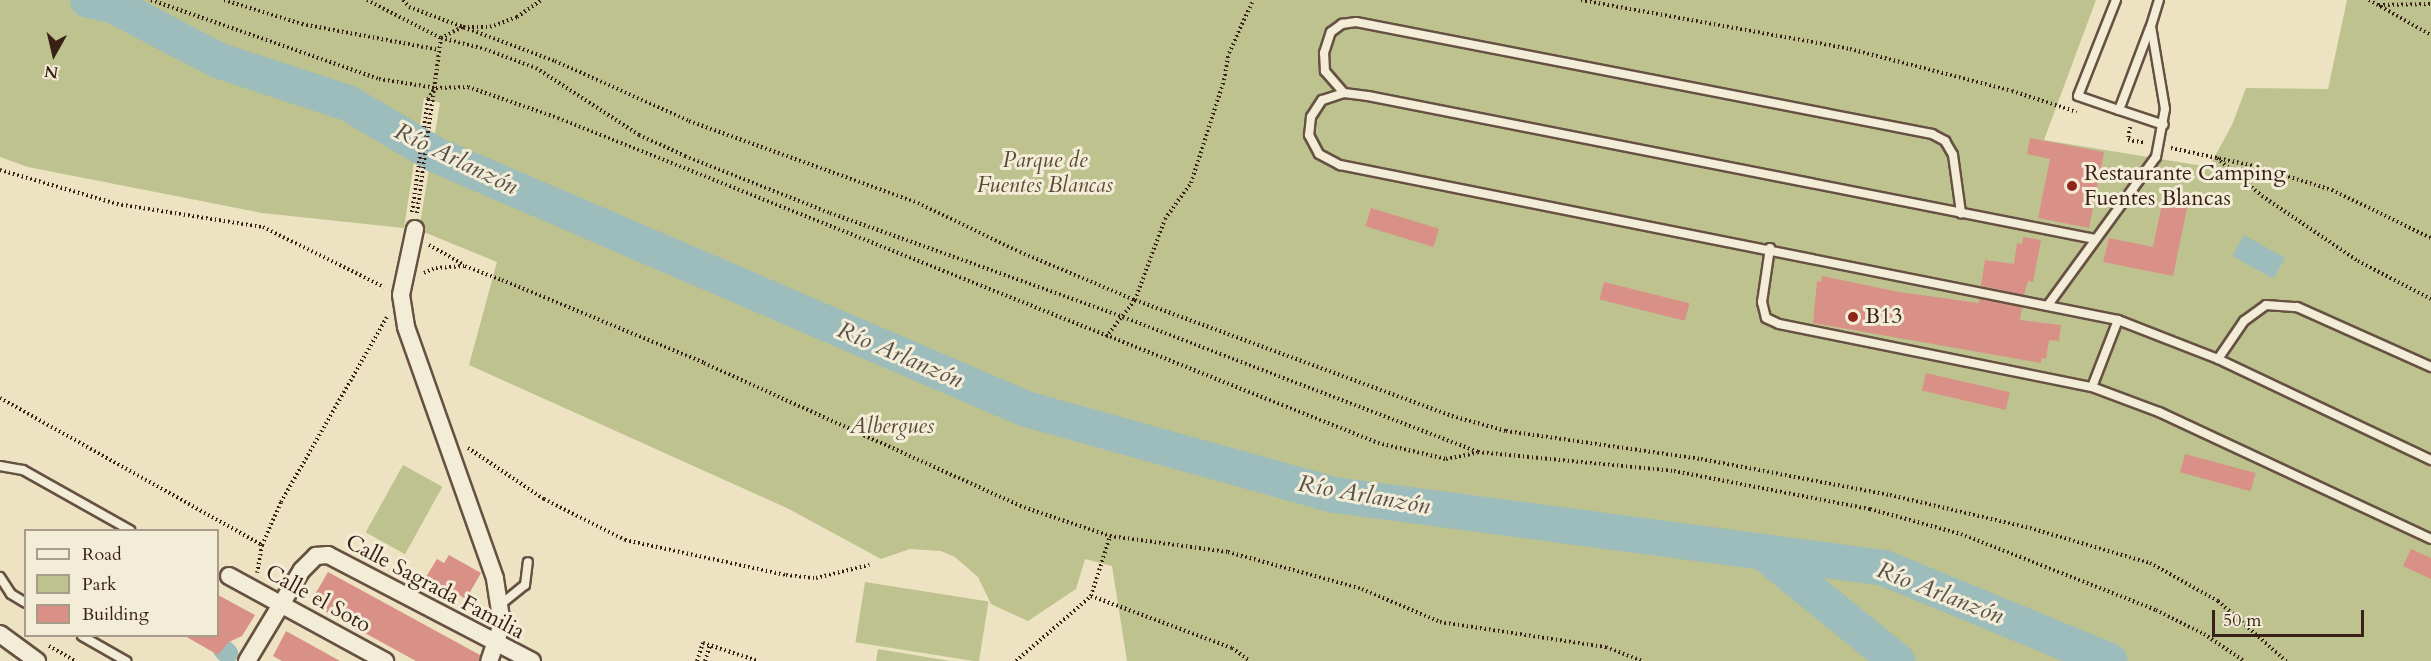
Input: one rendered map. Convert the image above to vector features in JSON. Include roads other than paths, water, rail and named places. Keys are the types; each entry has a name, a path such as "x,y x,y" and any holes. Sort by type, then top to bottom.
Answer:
{"street":[{"path":"414,232 401,295 406,327 439,430 478,538 494,573 500,605 497,646 489,661"},
{"name":"Calle Sagrada Familia","path":"281,604 316,556 336,558 497,646 532,661"},
{"name":"Calle el Soto","path":"230,576 385,661"},
{"path":"248,660 281,604"},
{"path":"1,636 37,661"}],"lane":[{"path":"2116,0 2078,96 2164,125"},
{"path":"2119,110 2159,0"},
{"path":"1344,93 1325,71 1324,53 1330,32 1342,24 1356,22 1897,127 1932,134 1945,141 1953,155 1961,213"},
{"path":"2048,305 2156,157 2164,125 2165,109 2151,26"},
{"path":"2094,239 1344,93 1322,100 1311,117 1309,135 1319,154 1340,165 1770,248 2118,320 2218,359 2431,460"},
{"path":"1770,248 1762,302 1766,318 1779,324 2092,387 2159,412 2431,539"},
{"path":"2218,359 2244,321 2266,305 2297,307 2431,367"},
{"path":"2092,387 2118,320"},
{"path":"0,466 23,470 126,529"},
{"path":"500,605 525,585 528,562"},
{"path":"0,577 11,594 24,602"},
{"path":"84,637 126,661"}],"water":[{"path":"2244,235 2285,258 2273,279 2232,256"}],"waterway":[{"name":"Río Arlanzón","path":"88,0 112,5 220,61 348,103 436,155 1026,409 1335,495 1884,568 2110,661"},
{"name":"Río Arlanzón","path":"1763,552 1897,661"},
{"path":"223,649 227,653"}],"place":[{"name":"Restaurante Camping Fuentes Blancas","path":"2072,186"},
{"name":"B13","path":"1853,317"}],"park label":[{"name":"Parque de Fuentes Blancas","path":"1045,172"},
{"name":"Albergues","path":"892,427"}]}
